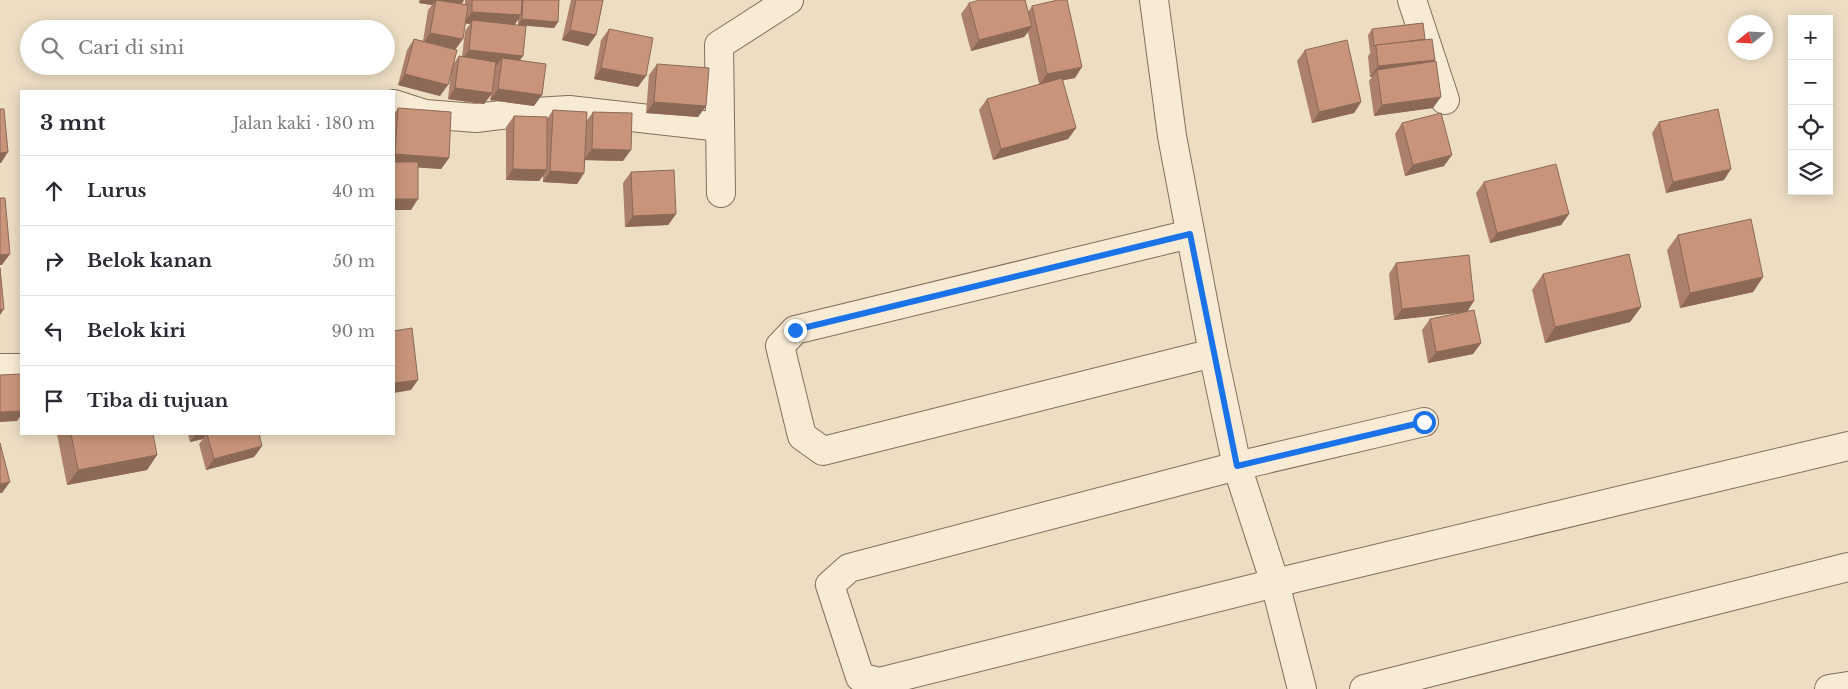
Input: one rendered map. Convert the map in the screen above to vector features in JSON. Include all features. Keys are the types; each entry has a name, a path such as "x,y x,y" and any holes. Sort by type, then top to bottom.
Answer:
{"street":[{"path":"721,193 719,45 789,0"},
{"path":"1154,0 1172,136 1213,353 1237,466 1275,582 1302,689"},
{"path":"1412,0 1445,100"},
{"path":"395,104 425,114 476,118 569,110 720,127"},
{"path":"1190,234 795,330 780,346 802,436 823,450 1213,353"},
{"path":"0,368 20,368"},
{"path":"1424,422 1237,466 849,568 830,585 860,677 879,682 1275,582 1848,446"},
{"path":"1364,689 1848,568"},
{"path":"1829,689 1848,686"}],"building":[{"path":"436,0 468,5 463,39 430,33"},
{"path":"472,0 522,0 521,15 472,12"},
{"path":"523,0 559,0 558,22 522,19"},
{"path":"576,0 603,0 596,35 570,30"},
{"path":"980,0 1025,0 1032,26 979,40 969,3"},
{"path":"1058,0 1067,0 1082,67 1047,74 1032,6"},
{"path":"472,20 526,26 523,56 469,50"},
{"path":"1423,23 1425,39 1374,46 1372,29"},
{"path":"609,29 653,38 646,76 601,68"},
{"path":"414,39 457,50 448,85 405,74"},
{"path":"1432,39 1435,60 1378,66 1376,45"},
{"path":"1347,40 1361,102 1319,112 1305,50"},
{"path":"459,56 496,62 492,93 455,88"},
{"path":"502,58 546,64 542,95 498,89"},
{"path":"1436,61 1441,97 1382,105 1377,70"},
{"path":"657,64 709,68 706,106 654,102"},
{"path":"1062,78 1076,128 1001,149 987,99"},
{"path":"398,108 451,112 449,158 395,154"},
{"path":"0,109 4,109 8,152 0,153"},
{"path":"1718,109 1731,169 1673,182 1659,122"},
{"path":"553,110 587,112 584,173 550,171"},
{"path":"593,112 632,113 631,150 592,149"},
{"path":"1441,113 1452,155 1413,165 1402,123"},
{"path":"514,116 547,117 547,170 513,169"},
{"path":"395,162 418,162 418,199 395,199"},
{"path":"1556,164 1569,214 1497,233 1484,182"},
{"path":"674,170 676,214 633,216 631,172"},
{"path":"0,198 5,198 10,254 0,255"},
{"path":"1751,219 1763,277 1690,293 1678,235"},
{"path":"1629,254 1641,307 1555,327 1543,274"},
{"path":"1469,255 1474,301 1402,309 1396,263"},
{"path":"0,268 4,309 0,310"},
{"path":"1474,310 1481,343 1436,352 1430,319"},
{"path":"412,328 418,380 395,383 395,331"},
{"path":"20,374 20,411 0,412 0,375"},
{"path":"71,435 153,435 157,455 78,470"},
{"path":"207,435 259,435 262,446 214,459"},
{"path":"0,443 10,482 0,484"}],"route":[{"path":"795,330 1190,234 1237,466 1424,422"}]}
